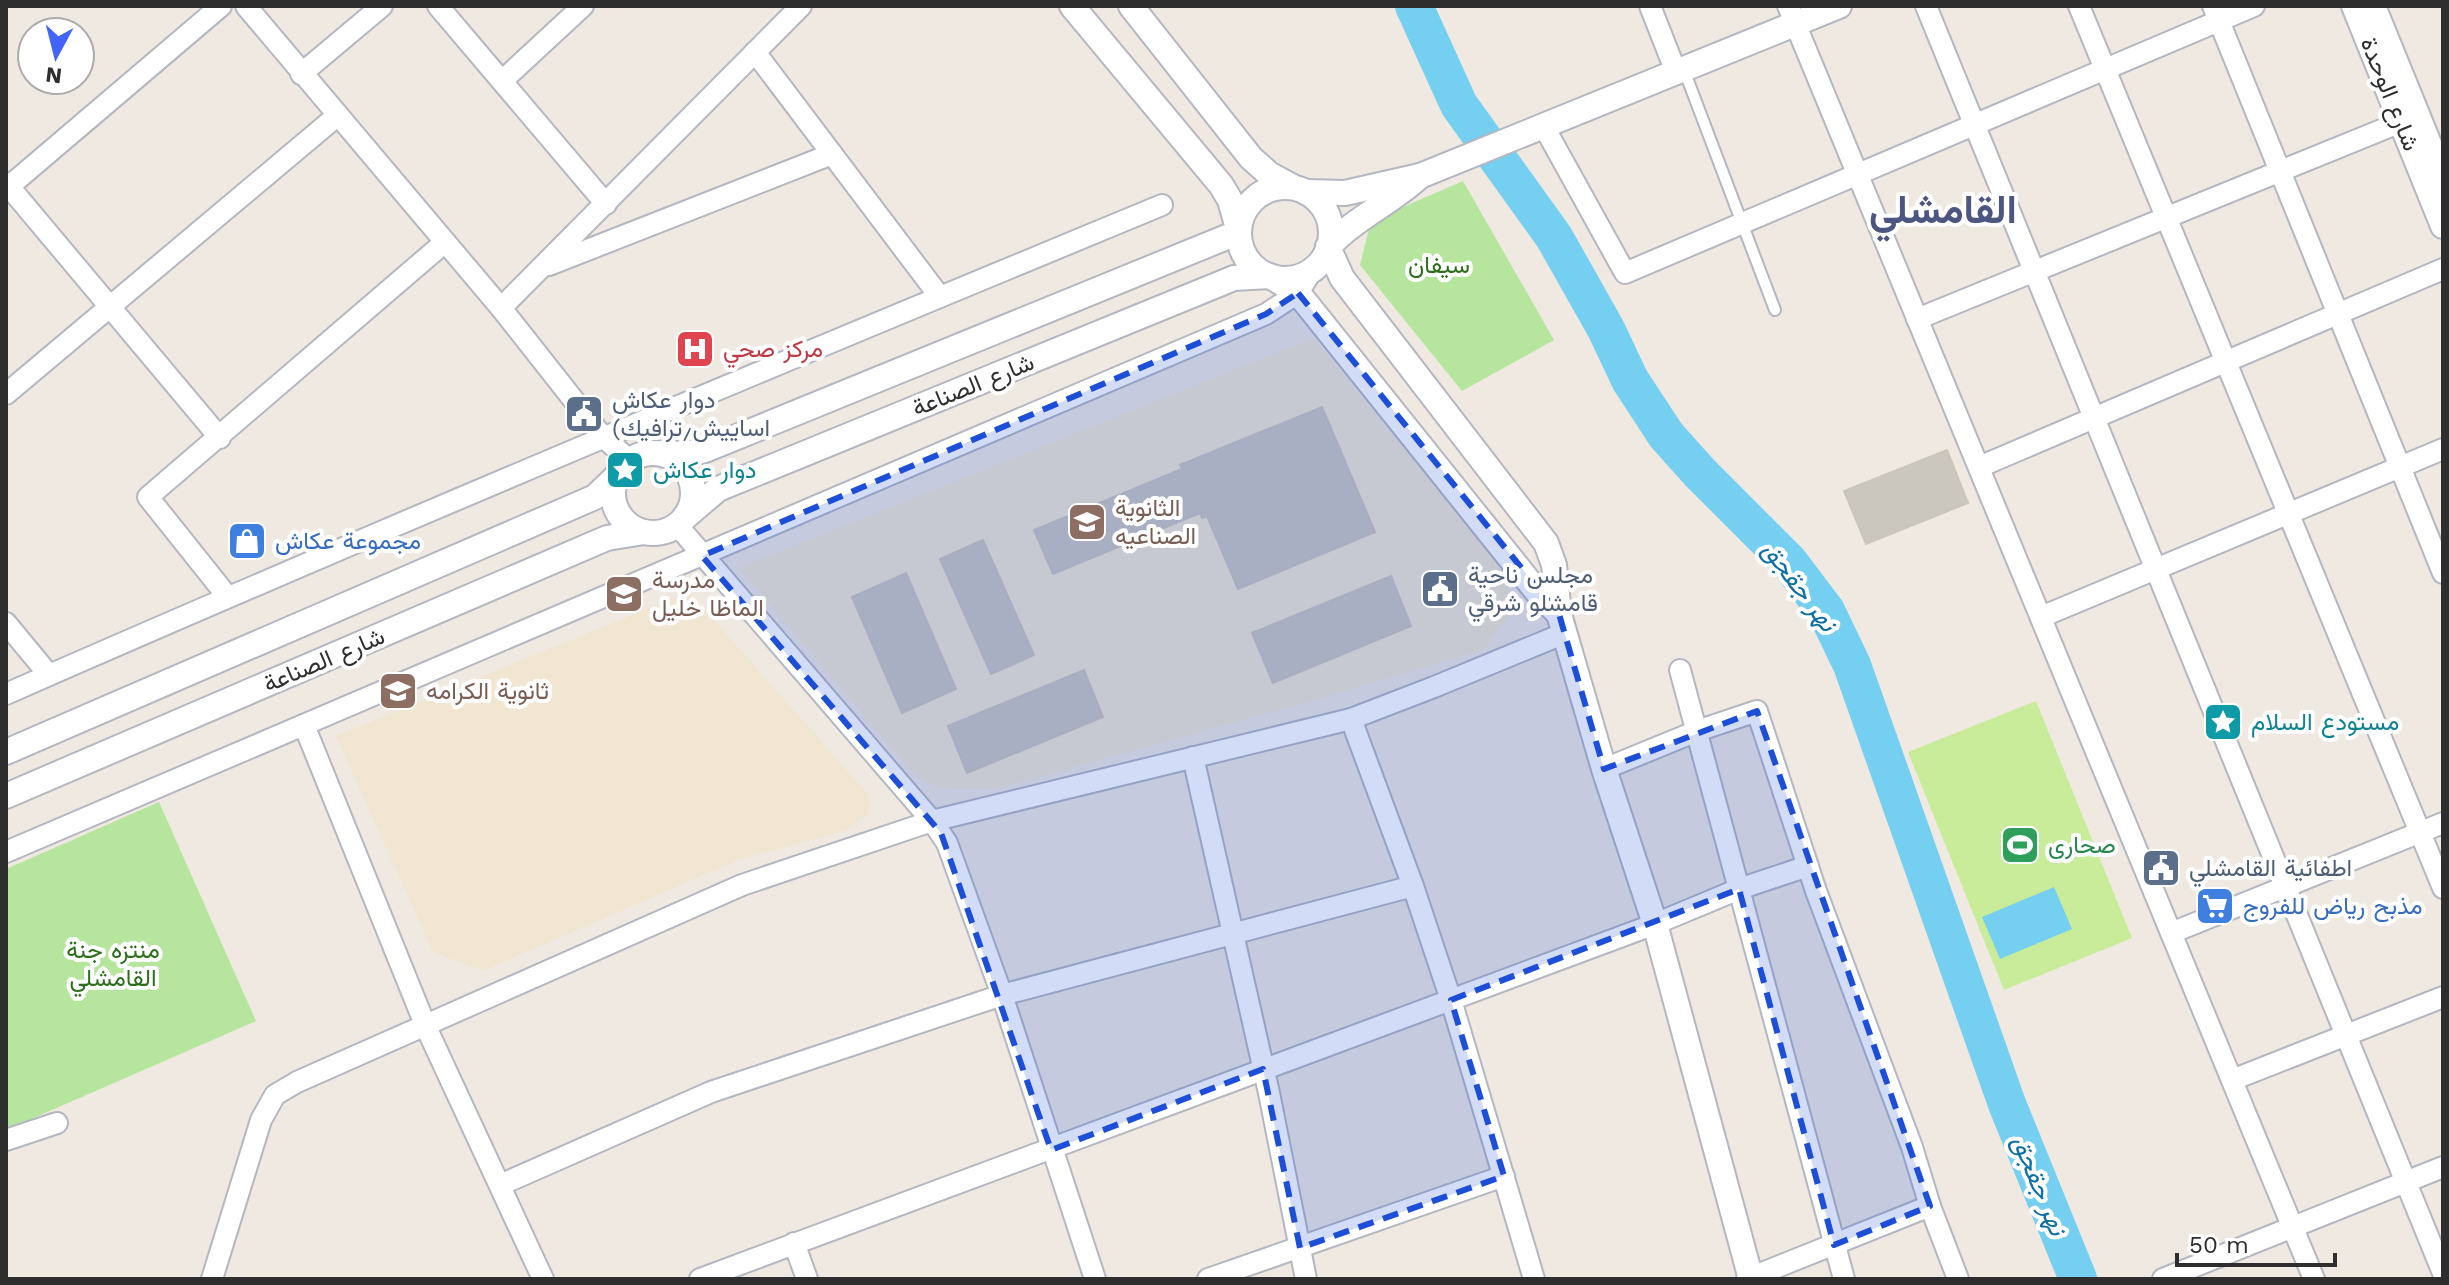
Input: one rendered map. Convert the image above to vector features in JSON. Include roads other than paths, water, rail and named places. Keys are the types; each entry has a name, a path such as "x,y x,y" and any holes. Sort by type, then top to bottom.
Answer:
{"street":[{"path":"220,438 7,186 221,6"},
{"path":"246,6 501,308 602,436 622,469"},
{"path":"301,74 382,6"},
{"path":"438,6 606,204"},
{"path":"502,81 583,6"},
{"path":"501,308 801,6"},
{"path":"1072,6 1221,185 1230,200 1247,259 1257,270 1298,293 1562,623"},
{"path":"6,852 1266,314 1298,293 1328,247 1331,233 1326,212 1318,201 1276,179 1251,158 1131,6"},
{"path":"1650,6 1680,70"},
{"path":"1239,232 1244,212 1258,195 1278,188 1345,193 1420,176 1680,70 1792,15 1839,6"},
{"path":"1926,6 2443,1273"},
{"path":"2079,6 2443,888"},
{"path":"1535,128 1625,273 2105,69 2216,13 2254,6"},
{"name":"شارع الوحدة","path":"2354,6 2443,226"},
{"name":"شارع الوحدة","path":"2373,6 2443,178"},
{"path":"2216,13 2443,573"},
{"path":"1792,15 2314,1279"},
{"path":"755,52 940,297"},
{"path":"6,394 338,115"},
{"path":"1917,319 2401,122"},
{"path":"541,268 832,154"},
{"path":"1328,247 1355,221 1391,201 1420,176"},
{"path":"6,694 602,436 1162,205"},
{"path":"6,752 595,497 622,469 650,452 688,454 705,450 1239,232"},
{"path":"227,596 148,497 445,242"},
{"path":"1328,247 1342,278 1546,543 1554,565 1562,623 1604,769 1655,924 1749,1279 1930,1206"},
{"path":"1979,467 2443,269"},
{"path":"1270,276 1292,278 1312,270"},
{"name":"شارع الصناعة","path":"681,521 718,489 1234,278 1270,276"},
{"path":"2041,617 2443,449"},
{"path":"622,469 612,489 617,512 633,528 644,532 667,531 681,521 693,496 689,474 682,464 662,453"},
{"path":"681,521 702,556 932,821 947,843 1002,995 1095,1279"},
{"name":"شارع الصناعة","path":"6,796 607,538 644,532"},
{"path":"6,623 49,675"},
{"path":"212,1279 261,1120 275,1095 297,1082 742,885 932,821 1351,719 1434,687 1562,623"},
{"path":"1680,670 1844,1279"},
{"path":"1604,769 1697,731 1757,711 1808,866 1958,1279"},
{"path":"1351,719 1413,886 1451,1000 1534,1279"},
{"path":"304,725 426,1027 543,1279"},
{"path":"1193,757 1263,1069 1306,1279"},
{"path":"2171,933 2443,823"},
{"path":"700,1279 1655,924 1739,889 1808,866"},
{"path":"500,1185 711,1092 1002,995 1413,886"},
{"path":"2232,1080 2443,997"},
{"path":"6,1140 57,1123"},
{"path":"2163,1279 2443,1167"},
{"path":"1208,1279 1504,1176"},
{"path":"794,1243 807,1279"}],"lane":[{"path":"1680,70 1775,310"}],"water":[{"path":"2054,887 2072,929 2000,959 1982,917"}],"waterway":[{"name":"نهر جقجق","path":"1414,6 1459,105 1554,237 1606,329 1630,380 1666,435 1789,562 1826,611 1852,665 2007,1104 2078,1279"}],"place":[{"name":"مركز صحي","path":"695,349"},
{"name":"دوار عكاش (اساييش٫ترافيك","path":"584,414"},
{"name":"دوار عكاش","path":"625,470"},
{"name":"الثانوية الصناعيه","path":"1087,522"},
{"name":"مجموعة عكاش","path":"247,541"},
{"name":"مجلس ناحية قامشلو شرقي","path":"1440,589"},
{"name":"مدرسة الماظا خليل","path":"624,594"},
{"name":"ثانوية الكرامه","path":"398,691"},
{"name":"مستودع السلام","path":"2223,722"},
{"name":"صحارى","path":"2020,845"},
{"name":"اطفائية القامشلي","path":"2161,868"},
{"name":"مذبح رياض للفروج","path":"2215,906"}],"district":[{"name":"القامشلي","path":"1943,209"}],"park label":[{"name":"سيفان","path":"1439,265"},
{"name":"منتزه جنة القامشلي","path":"113,964"}]}
